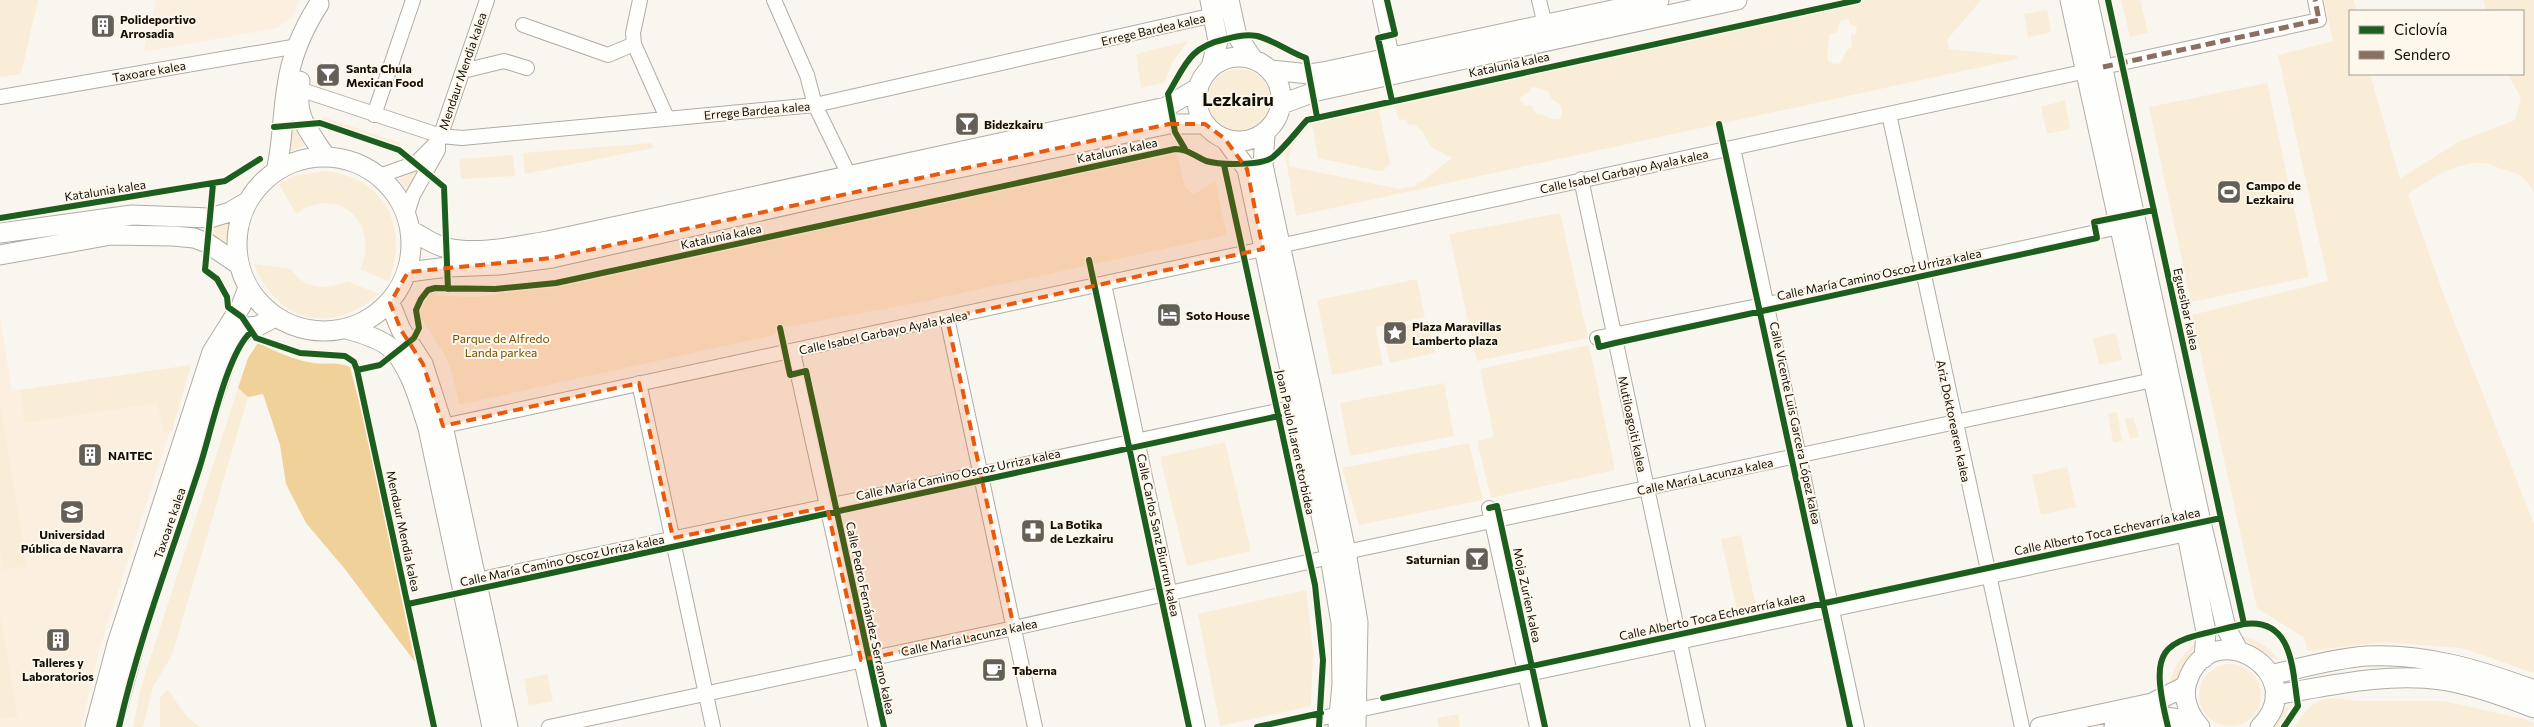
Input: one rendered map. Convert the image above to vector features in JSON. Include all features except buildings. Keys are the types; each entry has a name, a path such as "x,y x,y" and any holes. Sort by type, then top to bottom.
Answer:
{"street":[{"path":"374,115 413,0"},
{"name":"Mendaur Mendia kalea","path":"409,223 413,195 438,150 439,139 487,0"},
{"path":"640,0 633,33 634,44 667,118"},
{"path":"774,0 807,75 815,105 849,175"},
{"path":"1229,0 1237,36 1253,59 1271,70 1309,74 1659,0"},
{"path":"1380,0 1392,57"},
{"path":"1539,0 1545,25"},
{"name":"Katalunia kalea","path":"1282,104 1312,92 1335,86 1736,0"},
{"path":"2070,0 2095,69 2226,628 2238,650"},
{"path":"2088,0 2095,69 2119,227 2187,534 2206,632 2204,658"},
{"name":"Calle Isabel Garbayo Ayala kalea","path":"443,426 639,383 793,352 1581,179 1733,148 2319,20 2315,0"},
{"path":"276,171 283,136 287,87 304,28 320,2"},
{"path":"320,2 297,104 301,118 326,157"},
{"path":"1212,8 1218,40 1211,66 1203,76 1196,100 1199,113 1205,124 1214,134 1238,142 1252,140 1264,134 1276,121 1282,104 1278,81 1271,70"},
{"name":"Errege Bardea kalea","path":"299,89 439,139 462,138 815,105 1212,8"},
{"path":"523,25 608,54 634,44"},
{"name":"Taxoare kalea","path":"0,97 298,46"},
{"path":"1211,66 1231,58 1253,59"},
{"path":"463,71 504,61 526,68"},
{"path":"409,223 446,248 498,248 548,241 1166,107 1198,88"},
{"name":"Ariz Doktorearen kalea","path":"1889,114 1954,423 2022,727"},
{"name":"Katalunia kalea","path":"408,272 448,267 499,265 552,258 849,191 1168,124 1205,124"},
{"name":"Joan Paulo II.aren etorbidea","path":"1264,134 1263,165 1271,248 1297,407 1358,622 1357,718"},
{"name":"Mendaur Mendia kalea","path":"380,176 416,163 425,156 430,147 439,139"},
{"name":"Joan Paulo II.aren etorbidea","path":"1225,139 1247,169 1271,248 1338,555 1342,684 1339,720"},
{"name":"Calle Vicente Luis Garcera López kalea","path":"1733,148 1768,304 1798,456 1857,727"},
{"path":"326,157 345,159 363,166 380,176 400,200 409,223 412,253 408,272 390,303 370,319 347,329 322,332 297,328 275,317 260,304 248,288 238,264 236,242 239,221 247,202 265,180 276,171 300,160 326,157"},
{"name":"Mutiloagoiti kalea","path":"1581,179 1698,727"},
{"path":"0,233 132,215 210,218 230,212 247,202"},
{"name":"Calle María Camino Oscoz Urriza kalea","path":"1598,338 1768,304 2119,227"},
{"path":"0,255 111,235 172,236 194,238 207,243 238,264"},
{"name":"Calle Carlos Sanz Biurrun kalea","path":"1104,284 1198,727"},
{"name":"Taxoare kalea","path":"94,727 117,644 212,352 241,306 248,288"},
{"path":"390,303 401,330 423,364 443,426 508,727"},
{"name":"Taxoare kalea","path":"112,727 142,616 228,353 234,341 248,327 258,326 275,317"},
{"path":"947,318 1035,727"},
{"path":"347,329 368,336 388,346 395,352 414,385 428,428 492,727"},
{"name":"Calle Pedro Fernández Serrano kalea","path":"793,352 876,727"},
{"name":"Calle María Lacunza kalea","path":"549,727 706,692 1014,628 1338,555 1490,514 1647,488 2153,380"},
{"path":"639,383 713,727"},
{"name":"Calle María Camino Oscoz Urriza kalea","path":"477,580 1297,407"},
{"name":"Moja Zurien kalea","path":"1490,514 1537,727"},
{"name":"Calle Alberto Toca Echevarría kalea","path":"1357,718 1526,675 2187,534"},
{"path":"2197,724 2188,710 2186,686 2190,675 2204,658 2220,651 2238,650 2251,655 2262,664 2270,675 2275,696 2272,709 2260,727"},
{"path":"2270,675 2366,656 2404,656 2438,660 2534,690"},
{"path":"2275,696 2369,680 2401,677 2442,680 2493,692 2534,708"},
{"path":"2040,727 2152,703 2186,686"},
{"path":"2114,727 2166,717 2197,724"},
{"path":"1284,727 1339,720"}],"highlighted area":[{"path":"1169,124 1205,124 1225,139 1247,169 1263,249 947,318 1014,628 861,660 827,507 673,538 639,383 443,426 423,364 401,330 390,303 408,272 552,258"}],"shaded area":[{"path":"156,0 299,0 293,17 277,28 143,52"},
{"name":"Universidad Pública de Navarra","path":"0,317 12,391 191,365 100,648 81,727 0,727"},
{"path":"258,343 299,360 319,364 341,364 350,367 366,429 415,662 344,568 306,523 286,484 280,445 263,394 248,397 238,388 248,358"}],"green space":[{"path":"0,0 38,0 21,74 0,77"},
{"path":"1867,0 1981,0 1947,40 1949,49 2018,56 2018,59 1296,216 1285,155 1288,145 1308,122","holes":["1848,19 1850,25 1857,27 1855,35 1851,34 1852,47 1847,50 1840,63 1834,64 1829,62 1828,59 1829,35 1837,32 1841,21","1535,87 1549,92 1551,99 1557,102 1562,109 1560,119 1536,114 1531,105 1525,106 1519,98 1530,91 1530,88","1395,107 1399,121 1406,119 1408,125 1414,124 1423,132 1431,147 1452,158 1423,181 1417,183 1416,186 1399,189 1289,166 1292,148 1298,138 1312,124 1318,158 1378,171 1384,170 1390,163 1379,110"]},
{"path":"2121,0 2140,0 2148,33 2130,37"},
{"path":"2324,0 2354,0 2357,10 2349,10 2349,75 2370,75 2400,179 2458,142 2515,120 2521,98 2509,75 2524,75 2524,10 2487,10 2483,0 2534,0 2534,193 2521,176 2490,164 2474,163 2444,172 2408,194 2443,293 2534,524 2534,673 2462,648 2382,642 2308,651 2303,637 2257,608 2192,315 2328,281 2278,55 2333,41"},
{"path":"2047,10 2051,32 2028,37 2024,14"},
{"path":"1188,41 1172,63 1164,83 1141,88 1136,54"},
{"path":"1239,69 1251,71 1261,78 1268,88 1270,100 1268,112 1261,122 1251,129 1239,131 1227,129 1217,122 1210,112 1208,100 1210,88 1217,78 1227,71"},
{"name":"Campo de Lezkairu","path":"2267,83 2309,277 2191,302 2149,107"},
{"path":"2065,100 2070,129 2047,134 2041,107"},
{"path":"323,117 401,143 399,149 322,122"},
{"path":"297,129 305,146 286,152 289,130"},
{"path":"652,143 653,148 525,174 523,153"},
{"name":"Parque de Alfredo Landa parkea","path":"1177,153 1185,187 1194,194 1215,181 1227,235 921,302 780,328 774,335 459,405 453,376 445,355 419,315 420,306 426,295 437,289 437,296 478,297 533,289 1164,154"},
{"path":"513,155 515,176 461,179 459,159"},
{"path":"415,170 419,173 409,192 398,179"},
{"path":"325,171 346,175 364,183 378,194 387,208 393,224 396,242 389,282 360,269 365,252 365,237 360,224 352,213 340,206 327,203 312,206 296,214 279,184 294,176"},
{"path":"1560,213 1588,338 1477,361 1449,234"},
{"path":"231,221 228,245 212,237 214,224"},
{"path":"254,264 291,269 303,281 316,286 331,286 347,281 379,294 361,307 342,315 324,319 307,317 291,310 276,299 264,284"},
{"path":"1417,279 1425,317 1375,327 1383,365 1332,375 1317,300"},
{"path":"1427,321 1435,353 1390,363 1382,331"},
{"path":"2116,333 2122,360 2099,365 2093,338"},
{"path":"1589,345 1615,470 1491,498 1477,441 1494,437 1480,369"},
{"path":"191,365 172,431 164,432 157,403 24,423 20,390"},
{"path":"1444,383 1454,436 1350,456 1340,403"},
{"path":"238,388 248,397 172,655 153,687 143,727 133,727 141,687"},
{"path":"0,402 27,566 3,570 0,551"},
{"path":"2117,412 2122,441 2113,443 2108,414"},
{"path":"2133,417 2139,437 2130,439 2125,419"},
{"path":"1225,442 1251,551 1187,566 1160,457"},
{"path":"1469,443 1483,500 1359,525 1342,468"},
{"path":"2067,467 2076,507 2041,515 2032,475"},
{"path":"1741,535 1756,607 1737,611 1721,539"},
{"path":"1306,590 1313,650 1311,706 1220,726 1198,614"},
{"path":"0,613 18,716 0,719"},
{"path":"2238,634 2261,644 2280,661 2264,655"},
{"path":"2197,642 2176,682 2168,689 2178,663"},
{"path":"2224,664 2236,664 2252,673 2259,683 2261,695 2259,707 2252,717 2236,726 2224,726 2213,721 2204,712 2199,701 2199,689 2204,678 2213,669"},
{"path":"547,674 553,701 529,706 524,679"},
{"path":"168,690 187,717 200,727 160,727 160,697"},
{"path":"2332,698 2359,701 2443,701 2525,719 2534,723 2534,727 2295,727 2310,707 2319,701"},
{"path":"2290,705 2281,727 2271,727 2282,710"},
{"path":"1458,714 1460,727 1439,727 1437,718"}],"marked path":[{"path":"2103,67 2319,20 2315,0"},
{"path":"477,580 503,575"}],"cycle path":[{"path":"1387,0 1395,34 1378,38 1392,101"},
{"path":"213,184 205,270 217,279 227,297 228,307 242,317 256,338 300,353 345,356 354,362 357,370 380,365 414,338 419,328 416,310 428,290 435,288 495,289 556,283 1175,149 1187,151 1206,161 1212,162 1230,164 1260,162 1273,157 1287,144 1307,120 1858,0"},
{"name":"Eguesibar kalea","path":"2108,0 2244,624 2260,624 2273,629 2287,649 2291,663 2298,706 2284,727"},
{"path":"1185,149 1175,132 1168,94 1190,58 1196,52 1214,42 1238,36 1257,36 1306,58 1317,117"},
{"path":"274,127 320,123 399,150 444,187 448,289"},
{"path":"1719,124 1850,727"},
{"path":"0,218 225,181 260,159"},
{"path":"1224,165 1315,585 1323,660 1319,727"},
{"path":"1597,338 1599,347 2097,238 2094,222 2154,210"},
{"path":"1089,260 1189,727"},
{"path":"780,328 790,375 806,371 884,727"},
{"path":"119,727 146,628 200,466 227,375 242,342 251,332"},
{"path":"357,370 434,727"},
{"path":"408,604 1279,416"},
{"path":"1489,508 1497,506 1545,727"},
{"path":"1383,698 2221,518"},
{"path":"2168,727 2160,676 2162,660 2168,649 2180,641 2196,635 2244,624"},
{"path":"1257,727 1321,713"}],"place":[{"name":"Polideportivo Arrosadia","path":"103,26"},
{"name":"Santa Chula Mexican Food","path":"328,75"},
{"name":"Bidezkairu","path":"967,124"},
{"name":"Campo de Lezkairu","path":"2229,192"},
{"name":"Soto House","path":"1169,315"},
{"name":"Plaza Maravillas Lamberto plaza","path":"1395,333"},
{"name":"NAITEC","path":"90,455"},
{"name":"Universidad Pública de Navarra","path":"72,512"},
{"name":"La Botika de Lezkairu","path":"1033,531"},
{"name":"Saturnian","path":"1477,559"},
{"name":"Talleres y Laboratorios","path":"58,640"},
{"name":"Taberna","path":"994,670"}],"district":[{"name":"Lezkairu","path":"1238,99"}]}
